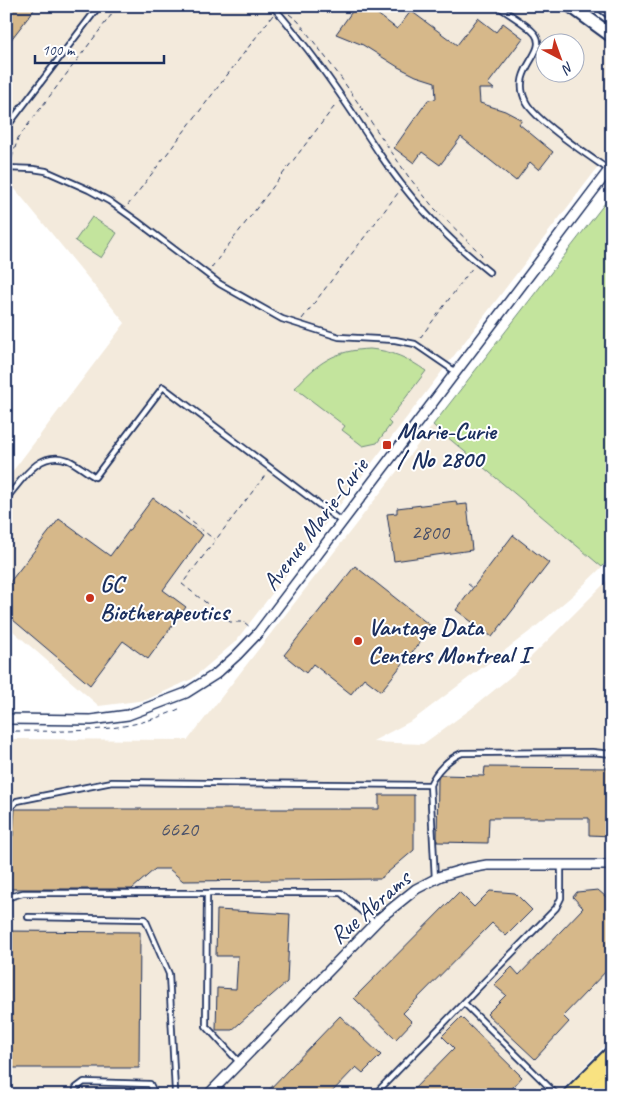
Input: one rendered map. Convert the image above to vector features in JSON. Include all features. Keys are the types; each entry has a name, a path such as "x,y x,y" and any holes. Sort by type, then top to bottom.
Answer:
{"highway":[{"path":"594,1095 612,1076"}],"main road":[{"path":"572,1095 612,1054"}],"street":[{"path":"571,6 612,36"},
{"path":"603,6 612,13"},
{"name":"Avenue Marie-Curie","path":"6,719 91,720 128,715 186,693 216,674 237,655 258,633 611,168"},
{"name":"Rue Abrams","path":"208,1095 375,923 405,896 435,879 465,869 487,865 612,865"}],"lane":[{"path":"6,128 99,6"},
{"path":"272,6 342,96 403,186 446,234 490,272"},
{"path":"498,6 533,32 538,40 538,49 524,69 521,80 522,92 526,103 546,124 611,168"},
{"path":"6,168 46,171 89,190 124,211 220,284 282,319 340,336 395,340 414,344 456,372"},
{"path":"6,499 31,470 47,458 69,461 95,477 163,387 342,522"},
{"path":"435,879 430,785 434,775 453,756 462,752 592,752 612,754"},
{"path":"6,810 17,801 112,782 430,785"},
{"path":"374,1095 559,904 561,898 561,865"},
{"path":"6,898 22,893 341,893 375,923"},
{"path":"207,893 206,1026 239,1062"},
{"path":"28,917 145,919 169,974 174,1095"},
{"path":"464,1002 557,1095"},
{"path":"76,1095 76,1088 84,1082 150,1084 153,1095"}],"path":[{"path":"12,158 18,138 118,6"},
{"path":"124,211 276,11"},
{"path":"288,13 298,22 339,75 408,176 434,208 482,255"},
{"path":"207,273 342,96"},
{"path":"298,325 403,186"},
{"path":"414,344 474,266"},
{"path":"214,609 182,584 271,469"},
{"path":"178,511 216,540"},
{"path":"468,584 473,588"},
{"path":"221,614 230,622 244,622 258,633"}],"shaded area":[{"path":"6,6 564,6 612,41 612,149 235,642 192,679 146,700 99,706 6,625 6,480 125,323 6,178"},
{"path":"433,425 602,567 533,629 413,720 371,742 423,744 471,709 514,674 612,576 612,1038 557,1095 6,1095 6,739 188,740"}],"green space":[{"path":"612,194 612,556 602,567 433,425"},
{"path":"92,217 117,233 101,258 75,241"},
{"path":"370,349 386,351 400,356 426,371 388,421 391,424 377,443 363,446 342,430 345,426 295,388 328,359 347,352"}],"building":[{"path":"6,6 37,6 6,46"},
{"path":"356,6 367,6 397,29 411,11 457,45 478,18 496,32 503,23 523,38 488,84 494,89 479,89 480,103 505,111 522,120 519,124 553,152 539,170 530,162 516,181 461,137 440,165 422,152 414,163 394,148 428,100 436,99 435,82 416,76 363,45 336,34"},
{"name":"GC Biotherapeutics","path":"153,498 203,535 163,590 186,607 148,659 123,641 90,685 6,614 6,587 59,519 110,556"},
{"path":"456,501 457,505 467,504 472,550 394,561 387,514 397,513 397,508"},
{"path":"513,535 549,563 492,637 456,610"},
{"name":"Vantage Data Centers Montreal I","path":"355,566 432,627 381,691 364,678 351,694 313,664 306,673 284,655"},
{"path":"485,767 612,768 612,836 589,835 589,818 489,818 488,843 437,842 438,779 440,775 484,776"},
{"path":"379,795 414,795 414,850 380,879 183,881 169,869 155,869 132,889 11,889 6,883 6,836 13,836 15,809 379,809"},
{"path":"598,890 612,902 612,965 563,1016 569,1022 535,1059 487,1014 506,995 494,985 512,967 519,975 583,908 573,897 577,892"},
{"path":"490,891 515,893 532,910 506,936 492,923 403,1013 412,1022 396,1039 354,998 459,892 474,907"},
{"path":"217,910 290,914 287,982 232,1030 216,1030 217,988 236,989 238,956 216,956"},
{"path":"6,931 140,932 139,1068 6,1068"},
{"path":"340,1016 381,1055 363,1073 356,1067 329,1095 264,1095"},
{"path":"461,1017 522,1077 506,1095 408,1095 454,1048 442,1036"}],"place":[{"name":"Marie-Curie / No 2800","path":"387,445"},
{"name":"GC Biotherapeutics","path":"90,598"},
{"name":"Vantage Data Centers Montreal I","path":"358,641"}]}
